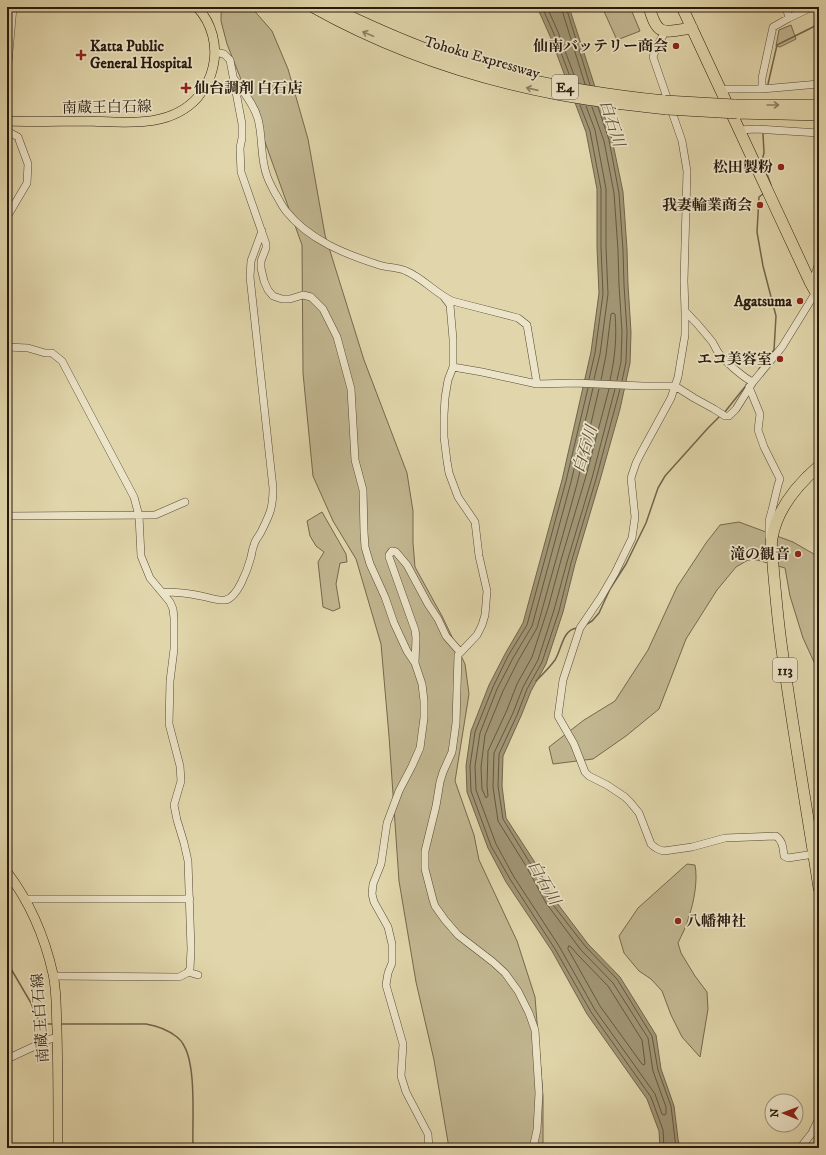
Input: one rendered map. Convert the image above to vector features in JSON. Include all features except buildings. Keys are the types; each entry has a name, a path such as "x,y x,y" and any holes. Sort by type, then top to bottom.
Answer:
{"highway":[{"name":"Tohoku Expressway","path":"312,7 356,30 430,59 468,68 529,88 596,101 667,109 735,109 819,105"},
{"name":"Tohoku Expressway","path":"330,7 356,20 432,51 468,68"},
{"path":"649,7 656,26 660,30 665,32 692,28"},
{"path":"682,7 721,92 814,281 818,295"},
{"name":"Tohoku Expressway","path":"735,109 819,115"},
{"name":"113","path":"819,466 787,501 774,528 771,540 777,609 785,671 819,888"}],"main road":[{"name":"南蔵王白石線","path":"7,122 151,121 168,118 188,107 200,94 208,82 215,60 212,34 207,21 197,7"},
{"name":"南蔵王白石線","path":"7,872 34,918 44,944 53,976 57,1024 58,1148"}],"street":[{"path":"7,75 9,28 13,7"},
{"path":"786,7 788,18"},
{"path":"762,89 762,78 773,27 812,7"},
{"path":"665,32 653,57 682,141 687,171 684,342 678,377 671,398 641,453 631,478 635,518 632,538 615,574 581,626 563,680 558,716 574,744 585,772 589,776 607,785 630,802 639,813 652,844 659,850 664,851 692,847 724,838 776,836 782,843 784,856 788,858 814,854"},
{"path":"215,52 224,54 230,60 234,78 242,124 240,148 241,172 266,242 266,248 261,261 264,281 268,290 273,296 290,300 303,295 311,297 323,309 337,337 351,389 355,460 364,490 365,547 370,564 385,597 394,623 407,651 415,663 422,684 424,718 420,748 399,791 387,823 381,864 372,894 374,902 388,927 392,944 392,963 388,973 386,985 403,1044 401,1076 406,1092 428,1134 430,1148"},
{"path":"234,78 257,114 267,176 279,201 288,214 320,241 342,252 381,266 405,270 444,297 460,303 518,318 527,325 537,384"},
{"path":"721,92 726,89 762,89 819,84"},
{"path":"740,130 756,129 819,133"},
{"path":"7,131 18,138 28,164 27,183 7,217"},
{"path":"162,592 203,596 220,600 226,600 231,597 245,577 254,544 270,513 273,503 273,488 250,272 251,261 262,231"},
{"path":"814,281 819,262"},
{"path":"454,367 537,384 575,383 675,386 700,402 728,416 736,408 750,383 782,347 818,295"},
{"path":"444,297 450,305 452,315 454,367 448,380 445,398 444,437 447,461 449,473 458,497 474,522 479,556 487,591 482,625 477,635 458,655 456,723 452,752 440,782 425,851 425,869 435,906 444,920 458,935 505,973 518,991 535,1030 539,1094 537,1130 533,1148"},
{"path":"685,311 697,323 718,352 750,383 760,414 758,430 764,447 780,479 768,521 768,536 771,540"},
{"path":"7,347 28,348 44,353 52,353 62,361 134,497 139,516 141,556 150,578 170,602 174,618 174,650 170,681 169,724 180,766 181,781 174,805 187,853 189,869 191,965 188,972 181,976 172,977 53,976"},
{"path":"7,516 155,515 185,502"},
{"path":"415,663 415,630 389,557 392,551 396,552 407,565 446,636 460,652"},
{"path":"24,899 190,899"},
{"path":"188,972 198,975"},
{"path":"7,1059 50,1039 57,1038"},
{"path":"800,1148 812,1133 819,1118"}],"shaded area":[{"path":"223,7 251,7 272,31 288,69 308,139 325,235 364,360 407,473 413,511 415,567 442,616 465,664 469,694 455,781 474,835 479,860 517,941 535,997 543,1096 543,1148 449,1148 434,1060 416,982 399,881 381,644 356,559 333,521 313,476 303,373 302,245 257,120 227,44 221,21"},
{"path":"602,7 630,7 640,31 617,40"},
{"path":"791,25 796,39 780,47 776,46 779,30"},
{"path":"322,512 346,554 347,562 340,563 336,584 340,608 333,611 323,607 318,562 324,552 316,546 310,536 307,521"},
{"path":"739,522 793,542 819,557 819,673 803,638 790,596 785,568 757,560 748,560 736,567 717,590 686,639 659,709 626,736 593,759 553,764 549,747 584,720 615,701 648,650 677,587 706,543 720,525"},
{"path":"687,864 695,865 695,891 687,923 678,943 681,953 707,992 708,1009 700,1057 682,1037 671,1015 662,991 651,979 639,971 624,953 619,936 638,908"}],"water":[{"name":"白石川","path":"537,7 569,7 612,139 623,192 631,332 630,363 620,409 575,564 563,612 546,664 531,691 503,756 502,786 506,818 534,861 554,899 588,944 620,977 656,1035 661,1069 674,1106 680,1148 660,1148 659,1131 647,1099 587,1014 552,951 506,882 488,848 467,792 466,766 471,731 489,685 523,623 562,480 591,352 599,293 597,189 586,132 550,36"}],"waterway":[{"path":"768,84 777,45 819,24"},
{"path":"763,134 764,153 762,160 771,185"},
{"path":"759,369 774,350 776,316 763,266 757,232 759,197 763,194"},
{"path":"724,413 748,383"},
{"path":"587,624 599,613 610,589 626,564 646,523 658,488 665,476 721,415"},
{"path":"536,681 555,660 568,632 577,628"},
{"path":"7,962 31,1003 36,1016 45,1024 53,1024"},
{"path":"59,1024 146,1024 166,1030 180,1039 187,1053 192,1079 193,1148"}],"place":[{"name":"仙南バッテリー商会","path":"676,46"},
{"name":"Katta Public General Hospital","path":"81,55"},
{"name":"仙台調剤 白石店","path":"186,88"},
{"name":"松田製粉","path":"781,167"},
{"name":"我妻輪業商会","path":"760,205"},
{"name":"Agatsuma","path":"800,301"},
{"name":"エコ美容室","path":"780,359"},
{"name":"滝の観音","path":"798,554"},
{"name":"八幡神社","path":"678,921"}]}
